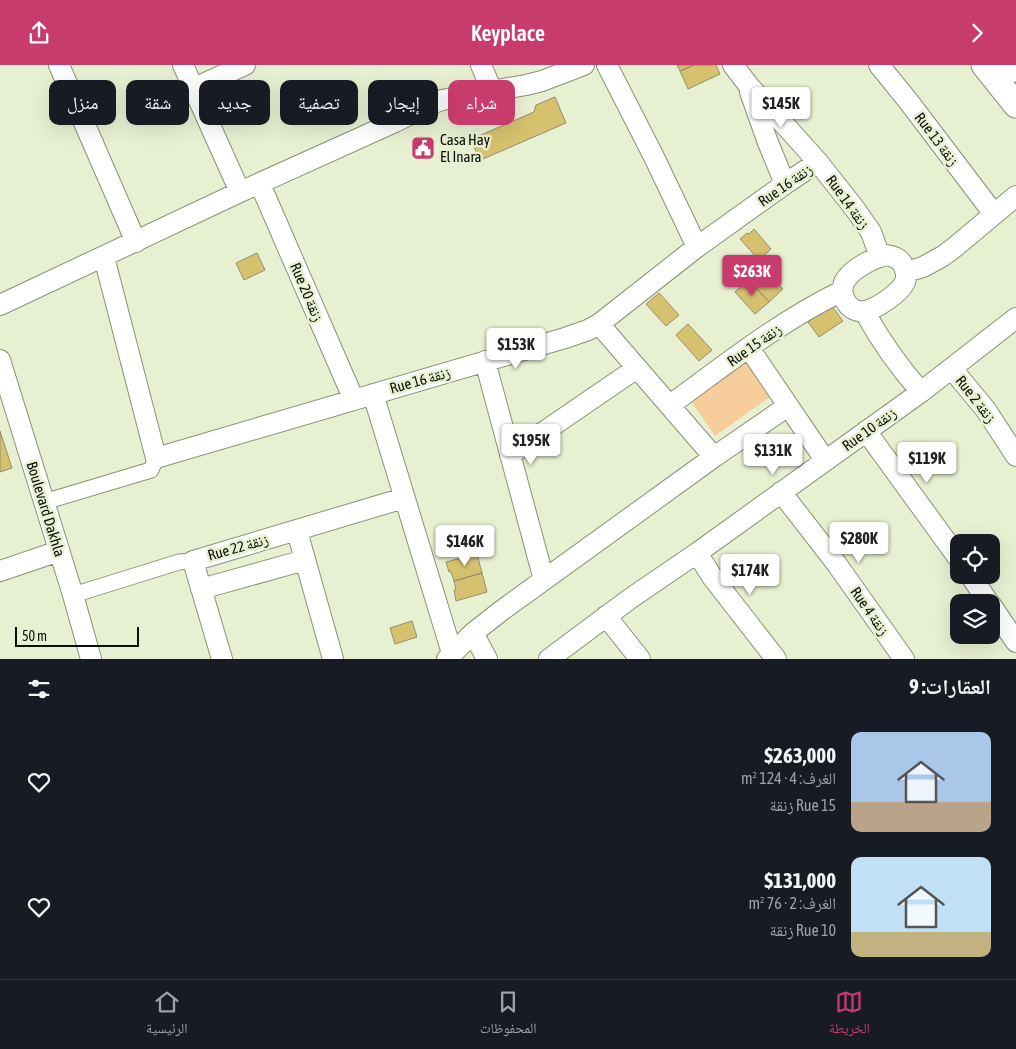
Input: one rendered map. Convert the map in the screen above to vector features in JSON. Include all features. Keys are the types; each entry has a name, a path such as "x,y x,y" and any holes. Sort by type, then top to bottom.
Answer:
{"street":[{"path":"60,65 136,242"},
{"path":"183,65 240,192"},
{"path":"194,89 245,65"},
{"path":"481,65 487,80"},
{"path":"515,87 550,78 584,65"},
{"path":"607,65 697,247"},
{"name":"Rue 14 زنقة","path":"733,65 748,86 818,162 868,226 880,257"},
{"name":"Rue 13 زنقة","path":"879,65 994,214"},
{"path":"998,71 1016,105"},
{"name":"Rue 14 زنقة","path":"748,86 785,184"},
{"path":"0,305 240,192 436,102 448,99"},
{"name":"Rue 16 زنقة","path":"44,502 151,470 156,458 588,330 599,324 697,247 818,162"},
{"name":"Rue 20 زنقة","path":"260,184 354,400"},
{"path":"906,272 924,267 943,256 1016,195"},
{"path":"886,255 892,256 903,263 906,272 904,284 899,290 880,304 864,311 852,309 844,299 842,291 846,278 870,261 886,255"},
{"path":"104,257 156,458"},
{"name":"Rue 15 زنقة","path":"670,405 750,347 818,303 842,291"},
{"path":"864,311 892,356 921,392"},
{"name":"Rue 10 زنقة","path":"549,659 921,392 1016,318"},
{"path":"599,324 714,457"},
{"path":"750,347 825,460"},
{"name":"Boulevard Dakhla","path":"0,360 91,659"},
{"path":"484,361 544,580"},
{"path":"510,455 637,368"},
{"name":"Rue 2 زنقة","path":"952,369 986,410 1016,456"},
{"path":"373,394 449,656 473,633 544,580 788,406"},
{"path":"866,431 950,547"},
{"name":"Rue 4 زنقة","path":"781,492 836,563 904,659"},
{"name":"Rue 22 زنقة","path":"73,595 179,562 193,561 404,498"},
{"path":"297,531 334,659"},
{"path":"0,571 59,551"},
{"path":"697,553 713,578 776,659"},
{"name":"Rue 22 زنقة","path":"201,589 305,560"},
{"path":"193,561 222,659"},
{"path":"606,617 640,659"},
{"path":"1000,619 1016,642"},
{"path":"473,633 488,659"}],"shaded area":[{"path":"746,363 770,397 715,436 691,401"}],"building":[{"path":"677,65 694,65 680,71"},
{"path":"694,65 716,65 720,74 688,89 680,71"},
{"path":"555,97 566,123 483,159 478,156 473,145 474,138 504,125 515,125 515,120 534,112 536,105"},
{"path":"754,229 771,249 759,260 740,239"},
{"path":"257,253 265,270 244,280 236,263"},
{"path":"763,267 783,289 769,302 749,280"},
{"path":"749,280 769,302 755,314 735,292"},
{"path":"659,293 679,315 666,326 646,304"},
{"path":"831,305 843,321 819,337 808,322"},
{"path":"688,324 712,350 699,361 676,335"},
{"path":"0,431 12,468 0,472"},
{"path":"477,554 482,573 454,581 446,562"},
{"path":"482,573 487,592 456,601 454,581"},
{"path":"412,621 417,637 395,644 390,628"}],"place":[{"name":"Casa Hay El Inara","path":"423,148"}]}
